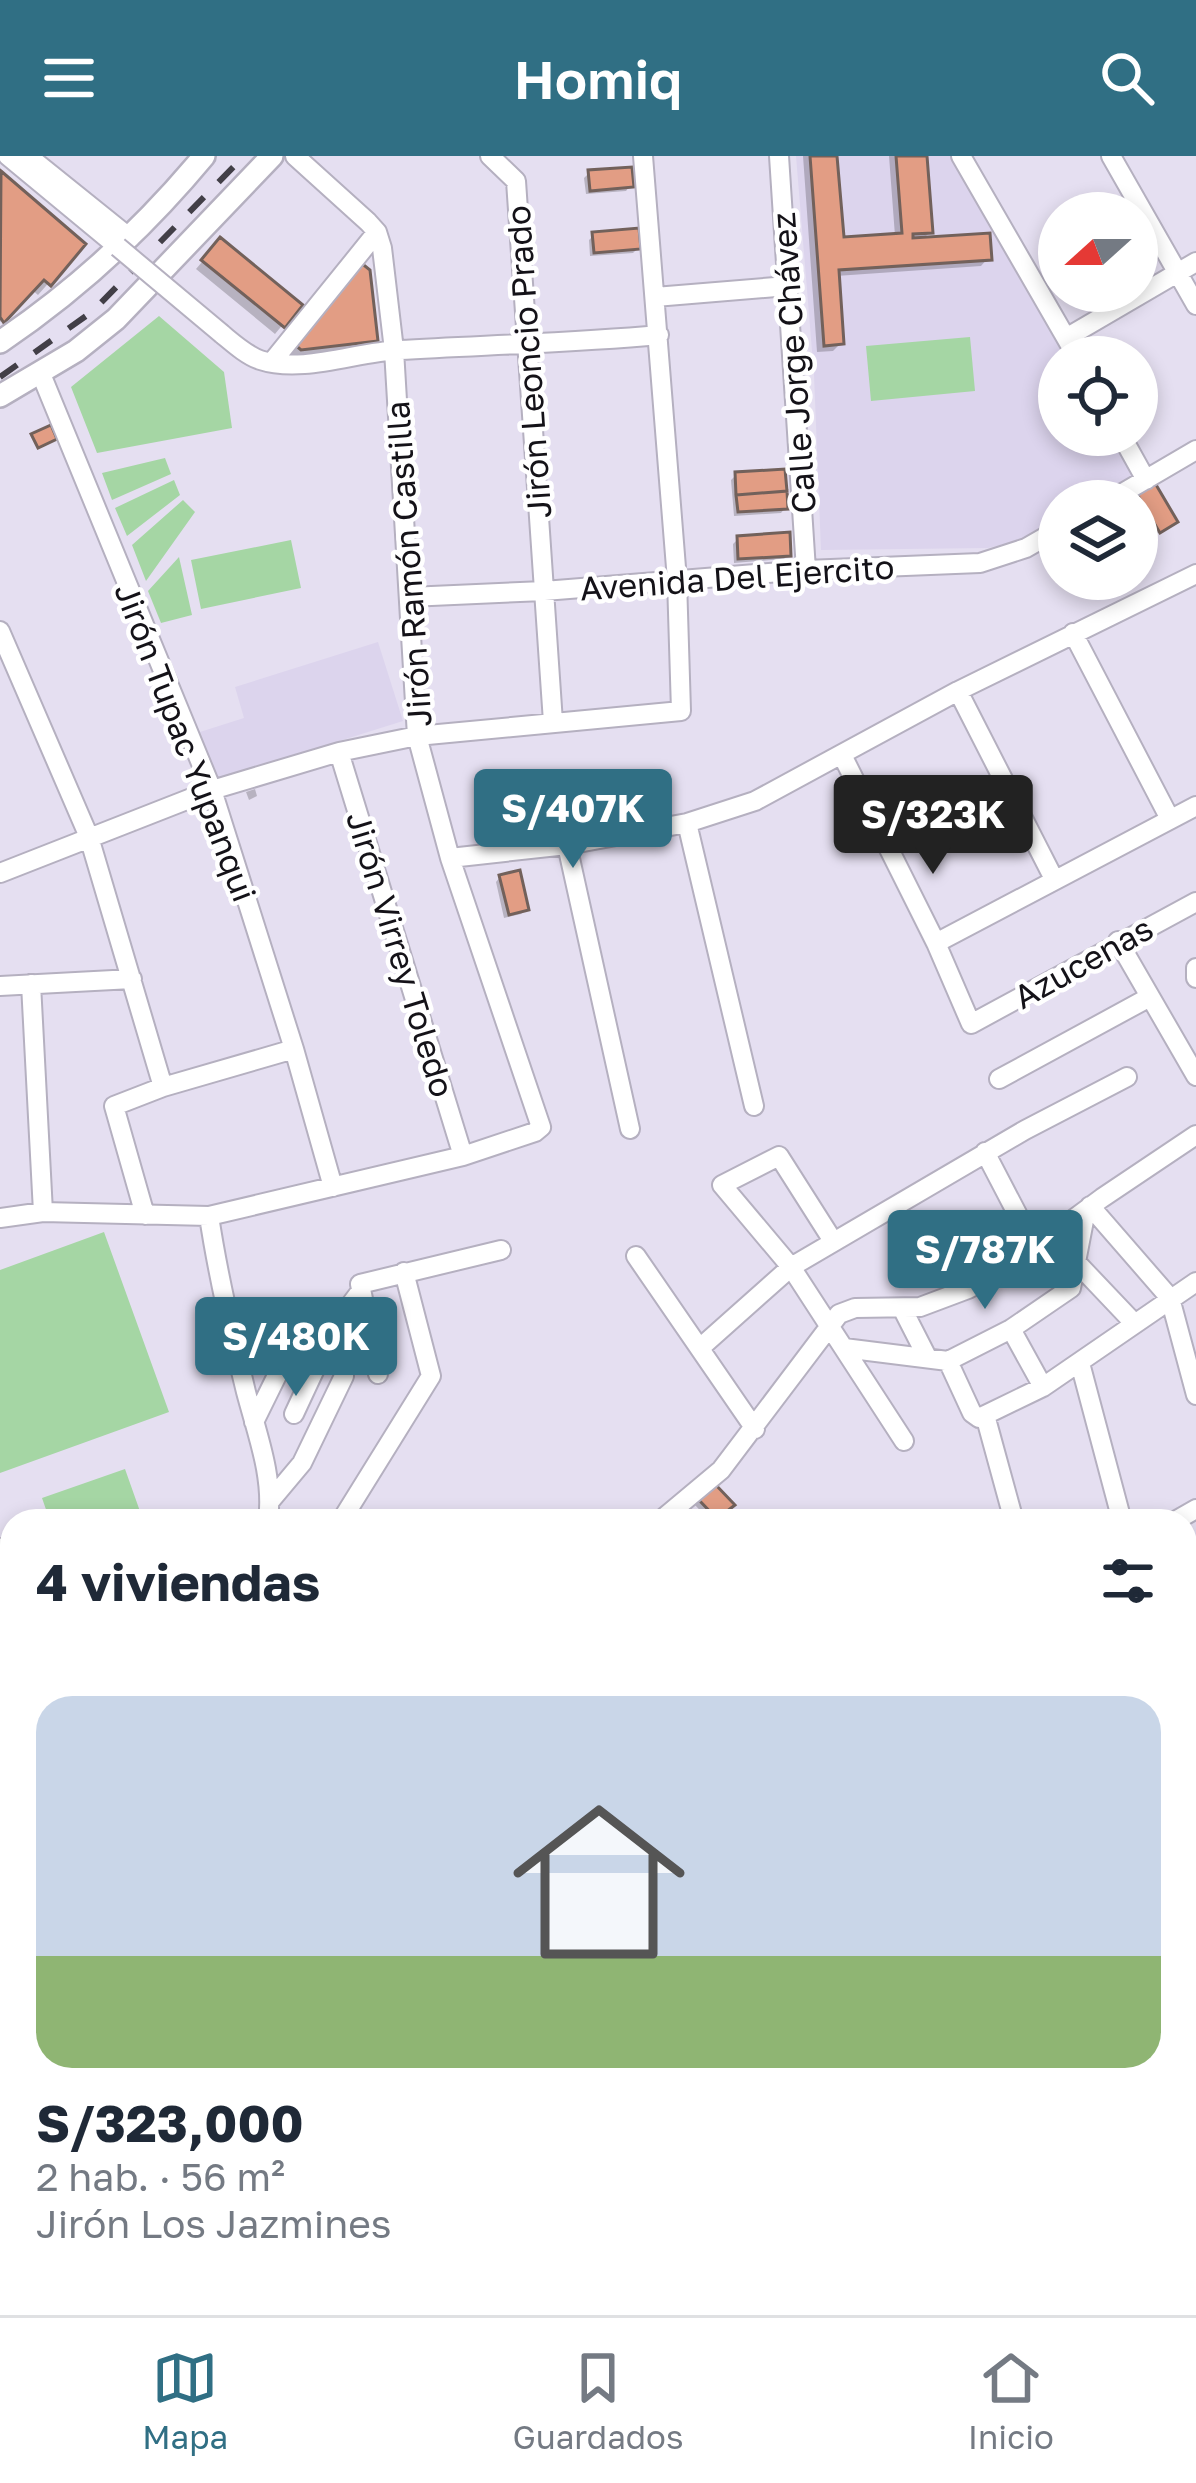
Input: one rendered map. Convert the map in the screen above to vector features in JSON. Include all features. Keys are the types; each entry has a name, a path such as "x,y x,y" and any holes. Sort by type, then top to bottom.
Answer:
{"street":[{"path":"8,156 124,243"},
{"path":"28,156 222,334 249,354 272,362 658,335"},
{"path":"0,342 124,243 204,156"},
{"path":"0,396 116,320 272,156"},
{"path":"272,362 377,232 295,156"},
{"name":"Jirón Leoncio Prado","path":"490,156 516,182 554,722"},
{"path":"0,873 212,790 339,752 417,736 674,714 683,705 643,156"},
{"name":"Calle Jorge Chávez","path":"779,156 806,569"},
{"path":"962,156 1065,336"},
{"path":"1111,156 1196,305"},
{"name":"Jirón Ramón Castilla","path":"377,232 394,350 417,736 450,858 541,1126 463,1156"},
{"path":"1069,336 1196,262"},
{"path":"655,297 788,286"},
{"name":"Jirón Tupac Yupanqui","path":"40,374 212,790 333,1187"},
{"path":"1148,480 1196,450"},
{"name":"Avenida Del Ejercito","path":"409,596 980,562 1038,541"},
{"path":"450,858 567,845 686,823 755,801 958,691 1196,574"},
{"path":"0,631 89,838 163,1087"},
{"path":"1073,633 1170,819"},
{"path":"958,691 1054,879"},
{"name":"Jirón Virrey Toledo","path":"339,752 463,1156"},
{"path":"842,755 936,943 1196,806"},
{"path":"686,823 754,1106"},
{"path":"567,845 630,1129"},
{"name":"Azucenas","path":"936,943 971,1024 1196,902"},
{"path":"1118,941 1196,1076"},
{"path":"1196,968 1196,978"},
{"path":"0,986 132,979"},
{"path":"31,984 43,1212"},
{"path":"999,1079 1148,998"},
{"path":"145,1215 114,1106 294,1048"},
{"path":"700,1348 791,1267 985,1152 1126,1077"},
{"path":"674,1509 721,1469 846,1310 904,1310 968,1289 1196,1135"},
{"path":"985,1152 1035,1248"},
{"path":"0,1218 43,1212 209,1216 463,1156"},
{"path":"833,1241 779,1156 722,1185 791,1267 904,1441"},
{"path":"844,1348 948,1361 1011,1329 1068,1292 1088,1208"},
{"path":"1088,1208 1170,1298 1196,1395"},
{"path":"209,1216 270,1509"},
{"path":"378,1374 360,1292 362,1282 501,1250"},
{"path":"636,1256 755,1429"},
{"path":"1077,1263 1135,1323"},
{"path":"348,1509 431,1376 404,1271"},
{"path":"948,1361 972,1413 980,1418 1043,1387 1196,1282"},
{"path":"294,1414 336,1324 360,1292"},
{"path":"904,1310 927,1357"},
{"path":"1011,1329 1043,1387"},
{"path":"254,1422 289,1351"},
{"path":"1080,1363 1119,1509"},
{"path":"271,1500 302,1463 344,1376"},
{"path":"985,1415 1011,1509"}],"shaded area":[{"path":"796,156 953,156 1053,336 1038,336 1038,456 1121,456 1133,478 1038,480 1038,530 988,548 821,550 814,375"},
{"path":"378,642 403,721 215,780 200,732 244,718 235,687"}],"green space":[{"path":"159,316 224,372 232,428 97,453 71,387"},
{"path":"970,337 975,391 871,401 866,346"},
{"path":"165,458 171,474 112,500 102,473"},
{"path":"174,480 180,495 127,536 115,508"},
{"path":"183,500 195,512 146,581 132,545"},
{"path":"291,540 301,588 201,609 191,560"},
{"path":"179,557 192,615 161,623 148,591"},
{"path":"104,1232 169,1412 0,1473 0,1270"},
{"path":"125,1469 139,1509 46,1509 42,1498"}],"building":[{"path":"810,156 837,156 844,237 902,233 896,156 927,156 933,233 913,234 913,238 990,233 992,260 839,270 844,344 824,346"},
{"path":"632,167 634,187 590,191 588,170"},
{"path":"1,171 86,244 51,286 44,280 4,323 0,317"},
{"path":"639,228 641,249 594,253 592,232"},
{"path":"220,237 303,305 285,328 201,260"},
{"path":"360,262 370,270 378,341 301,350 294,344"},
{"path":"51,425 57,439 38,448 31,434"},
{"path":"785,469 787,491 736,495 735,472"},
{"path":"1158,488 1178,522 1160,533 1158,530"},
{"path":"787,491 788,509 738,512 736,495"},
{"path":"790,532 791,556 738,559 737,536"},
{"path":"520,870 529,910 509,915 499,875"},
{"path":"714,1483 735,1505 708,1509 698,1499"}],"railway":[{"path":"0,377 93,311 244,156"}]}
